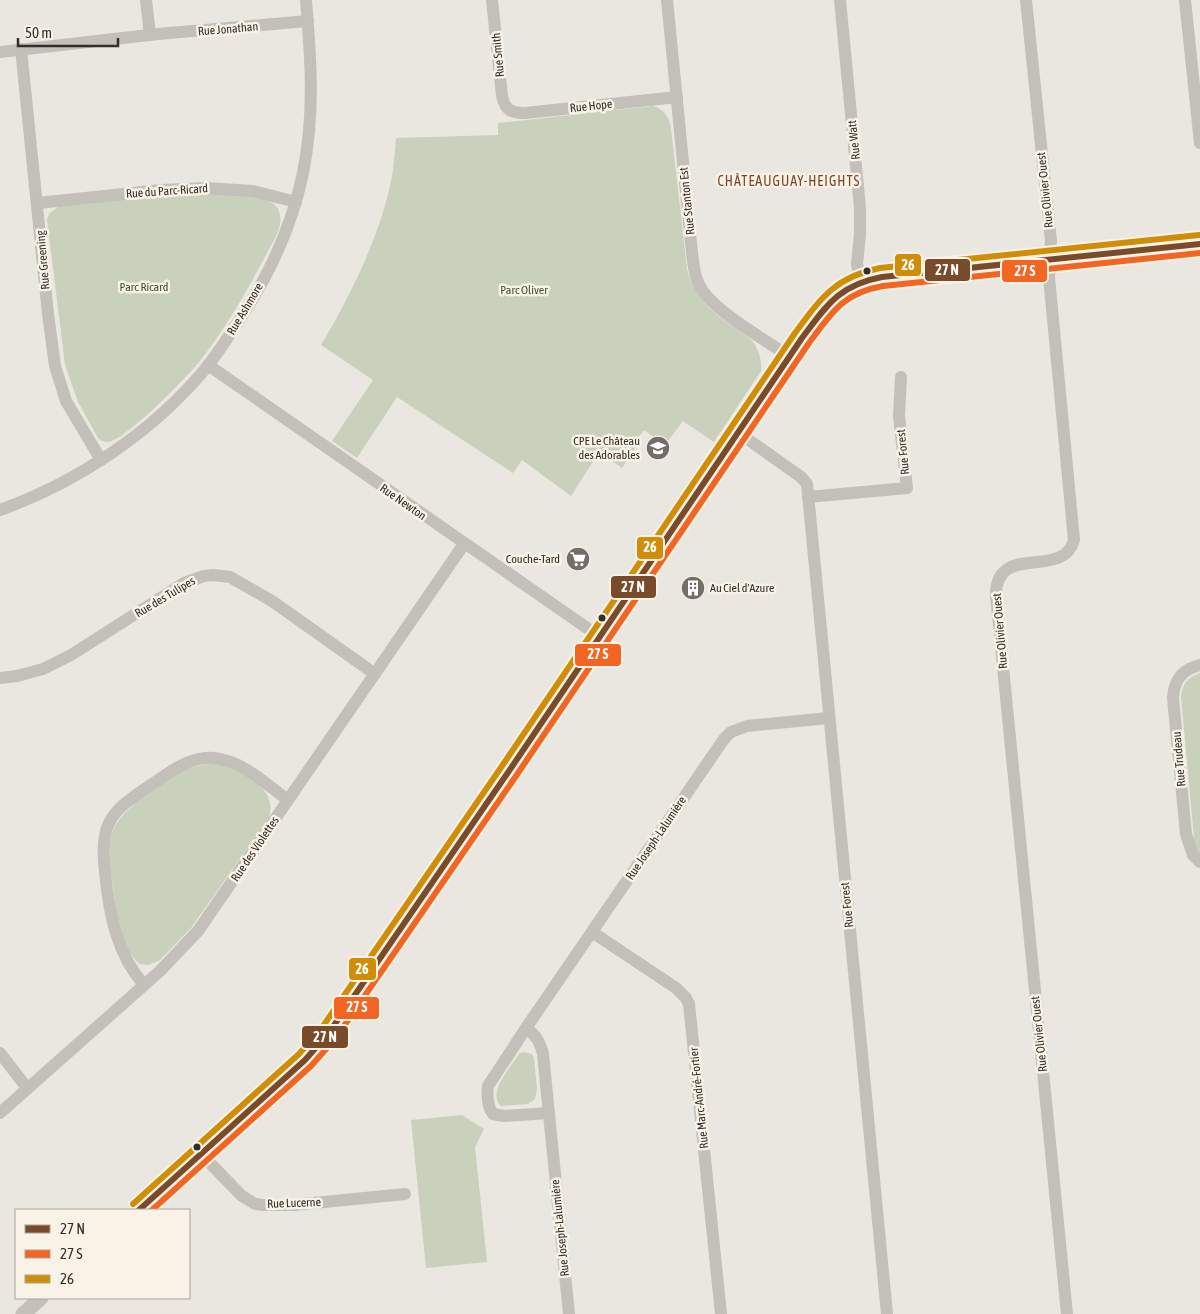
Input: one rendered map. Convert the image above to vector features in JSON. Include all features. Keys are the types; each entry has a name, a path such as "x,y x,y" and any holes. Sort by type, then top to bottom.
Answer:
{"street":[{"path":"146,0 150,35"},
{"name":"Rue Ashmore","path":"0,510 42,492 101,460 156,419 208,366 257,291 284,235 296,202 303,174 311,110 312,67 306,0"},
{"name":"Rue Smith","path":"492,0 502,96 507,109"},
{"name":"Rue Stanton Est","path":"667,0 694,263 700,287 711,300 726,312 790,356"},
{"name":"Rue Watt","path":"840,0 860,208 857,264 860,280"},
{"name":"Rue Olivier Ouest","path":"1026,0 1051,241 1049,277 1074,540 1070,549 1061,557 1017,564 1006,569 996,586 1067,1314"},
{"path":"1185,0 1200,143"},
{"name":"Rue Jonathan","path":"0,52 150,35 308,22"},
{"name":"Rue Greening","path":"21,49 51,337 58,379 66,401 101,460"},
{"name":"Rue Hope","path":"507,109 512,112 525,113 677,97"},
{"name":"Rue du Parc-Ricard","path":"38,203 160,190 206,188 253,191 296,202"},
{"path":"140,1209 305,1060 328,1034 600,638 790,356 826,307 841,292 860,280 882,277 1200,244"},
{"name":"Rue Newton","path":"208,366 600,638"},
{"name":"Rue Forest","path":"808,497 907,488 900,416 901,377"},
{"name":"Rue Forest","path":"739,433 802,477 806,484 887,1314"},
{"name":"Rue des Violettes","path":"0,1113 144,985 198,931 464,544"},
{"name":"Rue des Tulipes","path":"0,678 29,673 58,661 100,637 184,583 195,578 213,574 230,577 255,590 375,674"},
{"name":"Rue Trudeau","path":"1200,665 1187,670 1178,678 1173,698 1186,834 1193,855 1200,862"},
{"name":"Rue Joseph-Lalumière","path":"549,1112 504,1116 493,1114 490,1110 488,1086 719,746 731,732 747,726 829,718"},
{"path":"144,985 126,959 110,915 104,868 104,846 105,835 114,815 133,798 172,771 188,762 203,758 220,758 242,766 288,800"},
{"name":"Rue Marc-André-Fortier","path":"592,932 676,988 689,1004 721,1314"},
{"name":"Rue Joseph-Lalumière","path":"526,1028 534,1033 541,1046 569,1314"},
{"path":"0,1053 27,1088"},
{"name":"Rue Lucerne","path":"201,1154 242,1196 255,1204 294,1206 405,1194"},
{"path":"23,1314 40,1299"}],"green space":[{"name":"Parc Oliver","path":"653,106 665,114 671,128 687,269 693,286 709,308 753,342 757,348 760,360 761,371 714,442 683,421 665,445 644,430 633,445 636,447 622,468 602,454 596,457 571,496 522,460 513,473 397,397 357,458 332,441 373,380 321,345 364,264 381,219 393,171 396,138 498,135 498,123"},
{"name":"Parc Ricard","path":"209,193 246,196 266,200 273,204 278,209 280,216 277,234 236,308 199,362 142,420 117,439 108,442 103,441 98,438 78,402 65,365 47,219 49,214 59,206 175,194"},
{"path":"1200,673 1200,854 1196,848 1194,838 1181,696 1186,681"},
{"path":"216,763 246,775 263,788 270,806 269,817 191,928 159,961 148,965 140,964 125,944 118,919 110,858 112,833 116,824 131,807 162,783 188,769"},
{"path":"520,1053 532,1054 534,1058 537,1089 535,1099 528,1104 501,1106 497,1100 498,1087"},
{"path":"462,1115 484,1129 475,1147 487,1262 426,1268 411,1120"}],"transit line":[{"name":"26","path":"133,1204 299,1054 321,1029 502,766 795,333 821,299 840,283 851,277 880,268 1199,235"},
{"path":"140,1209 305,1060 328,1034 509,771 802,338 835,298 855,285 882,277 1200,244"},
{"path":"153,1209 311,1066 335,1039 516,776 809,343 832,313 848,299 869,289 883,286 1200,253"}],"place":[{"name":"CPE Le Château des Adorables","path":"658,448"},
{"name":"Couche-Tard","path":"578,559"},
{"name":"Au Ciel d'Azure","path":"693,588"}],"district":[{"name":"CHÂTEAUGUAY-HEIGHTS","path":"789,181"}]}
